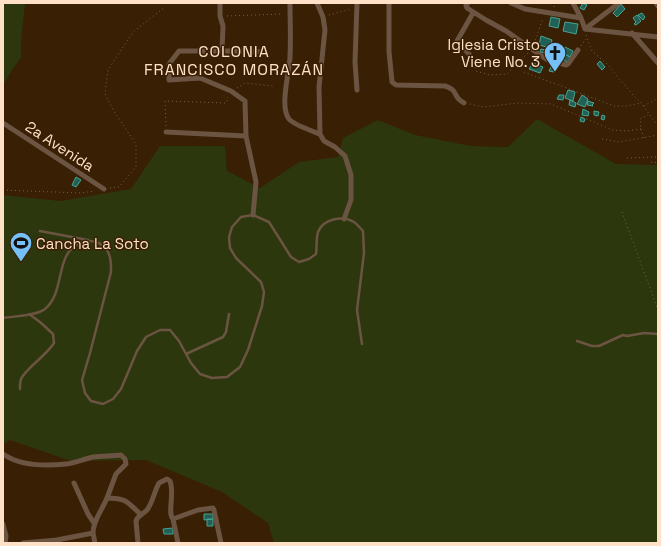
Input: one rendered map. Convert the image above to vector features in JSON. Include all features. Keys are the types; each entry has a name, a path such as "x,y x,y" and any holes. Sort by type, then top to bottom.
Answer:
{"street":[{"path":"220,3 220,16 223,26 222,51"},
{"path":"290,3 290,58 284,96 286,114 293,123 320,134"},
{"path":"317,3 323,17 325,30 319,87 320,134 324,141 335,147 345,156 351,175 351,200 344,219"},
{"path":"389,3 389,51 392,82 396,85 445,86 455,90 458,99 464,103"},
{"path":"468,3 466,5 467,8 473,13 506,31 546,59 566,65 578,50"},
{"path":"510,3 526,9 582,18"},
{"path":"573,3 582,18 585,29"},
{"path":"585,29 619,3"},
{"path":"357,5 355,62 357,90"},
{"path":"469,54 457,41 473,13"},
{"path":"585,29 658,37"},
{"path":"632,33 658,63"},
{"path":"252,214 256,182 246,136 245,101 230,91 200,78 169,80 169,64 179,51 242,50 262,52"},
{"name":"2a Avenida","path":"3,123 104,189"},
{"path":"166,132 246,136"},
{"path":"3,454 8,458 21,462 50,465 68,464 92,458 121,455 125,459 126,464 116,474 100,514 94,523 93,533 95,543"},
{"path":"138,543 136,521 140,514 146,511 151,503 159,483 167,479 170,481 173,491 170,512 178,543"},
{"path":"74,483 88,514 94,523"},
{"path":"107,498 121,498 140,514"},
{"path":"173,519 198,510 213,508 221,543"},
{"path":"3,524 6,536 5,543"},
{"path":"23,543 57,541 93,533"}],"lane":[{"path":"40,231 100,243 106,249 111,262 111,272 82,380 85,393 91,401 103,404 113,399 120,389 137,351 146,336 160,330 170,330 179,341 191,364 200,374 212,378 227,377 240,367 248,350 262,306 264,292 261,282 236,258 230,248 229,237 232,227 241,217 252,214 269,222 291,257 299,262 309,259 316,254 318,232 324,224 335,220 344,219 354,222 363,231 364,253 357,310 362,344"},
{"path":"3,318 44,310 52,300 68,252 76,245 88,240"},
{"path":"20,389 21,380 28,370 44,356 54,343 53,334 40,322 28,314"},
{"path":"186,354 223,337 226,332 229,314"},
{"path":"577,341 592,346 599,346 623,335 627,336 644,333 658,334"}],"path":[{"path":"323,17 357,5"},
{"path":"3,190 80,193 104,189 119,186 136,167 136,144 114,113 105,94 108,70 134,32 165,7"},
{"path":"220,16 290,14"},
{"path":"578,50 587,38 592,52 607,64 641,103 658,126"},
{"path":"469,54 476,70 490,75 507,74"},
{"path":"524,72 614,106 626,106 641,103"},
{"path":"166,132 165,101 226,103 230,91 245,83 273,86"},
{"path":"644,107 658,98"},
{"path":"464,103 484,107 518,103 551,104 613,130 626,131 641,129"},
{"path":"644,138 640,119 649,115"},
{"path":"602,139 619,142 658,135"},
{"path":"627,158 658,157"},
{"path":"651,162 658,163"},
{"path":"622,212 658,310"}],"green space":[{"path":"3,3 25,3 21,58 3,85"},
{"path":"537,119 616,164 658,165 658,543 274,543 268,523 222,492 146,460 71,461 10,440 3,444 3,195 60,201 131,189 160,146 225,146 227,171 260,188 299,162 338,157 343,138 378,120 415,135 471,146 508,147"}],"building":[{"path":"583,3 587,5 584,10 580,8"},
{"path":"621,4 625,9 617,17 613,13"},
{"path":"642,13 645,17 643,20 638,15"},
{"path":"637,15 641,21 636,25 634,24 636,22 633,18"},
{"path":"551,17 560,19 558,28 549,26"},
{"path":"565,22 578,24 576,34 563,31"},
{"path":"541,36 552,40 550,48 539,45"},
{"path":"565,47 573,51 570,57 563,53"},
{"path":"541,49 546,50 545,53 540,52"},
{"path":"563,53 570,57 568,62 560,59"},
{"path":"600,61 605,67 602,70 597,64"},
{"path":"533,63 543,67 540,73 529,69"},
{"path":"551,67 555,67 554,72 549,71"},
{"path":"568,90 575,92 573,101 565,98"},
{"path":"559,95 564,95 563,100 557,99"},
{"path":"582,95 588,99 585,107 577,104"},
{"path":"570,100 576,103 575,107 569,105"},
{"path":"588,101 594,103 592,105 593,106 587,105"},
{"path":"583,109 589,112 588,116 582,115"},
{"path":"594,111 599,112 598,116 594,115"},
{"path":"602,115 605,116 604,120 601,119"},
{"path":"581,117 585,119 584,122 580,121"},
{"path":"76,177 81,180 76,187 72,185"},
{"path":"204,514 213,514 213,519 204,520"},
{"path":"207,519 213,519 213,526 207,526"},
{"path":"173,528 173,534 164,534 163,529"}],"place":[{"name":"Iglesia Cristo Viene No. 3","path":"555,72"},
{"name":"Cancha La Soto","path":"21,262"}],"district":[{"name":"COLONIA FRANCISCO MORAZÁN","path":"234,60"}]}
